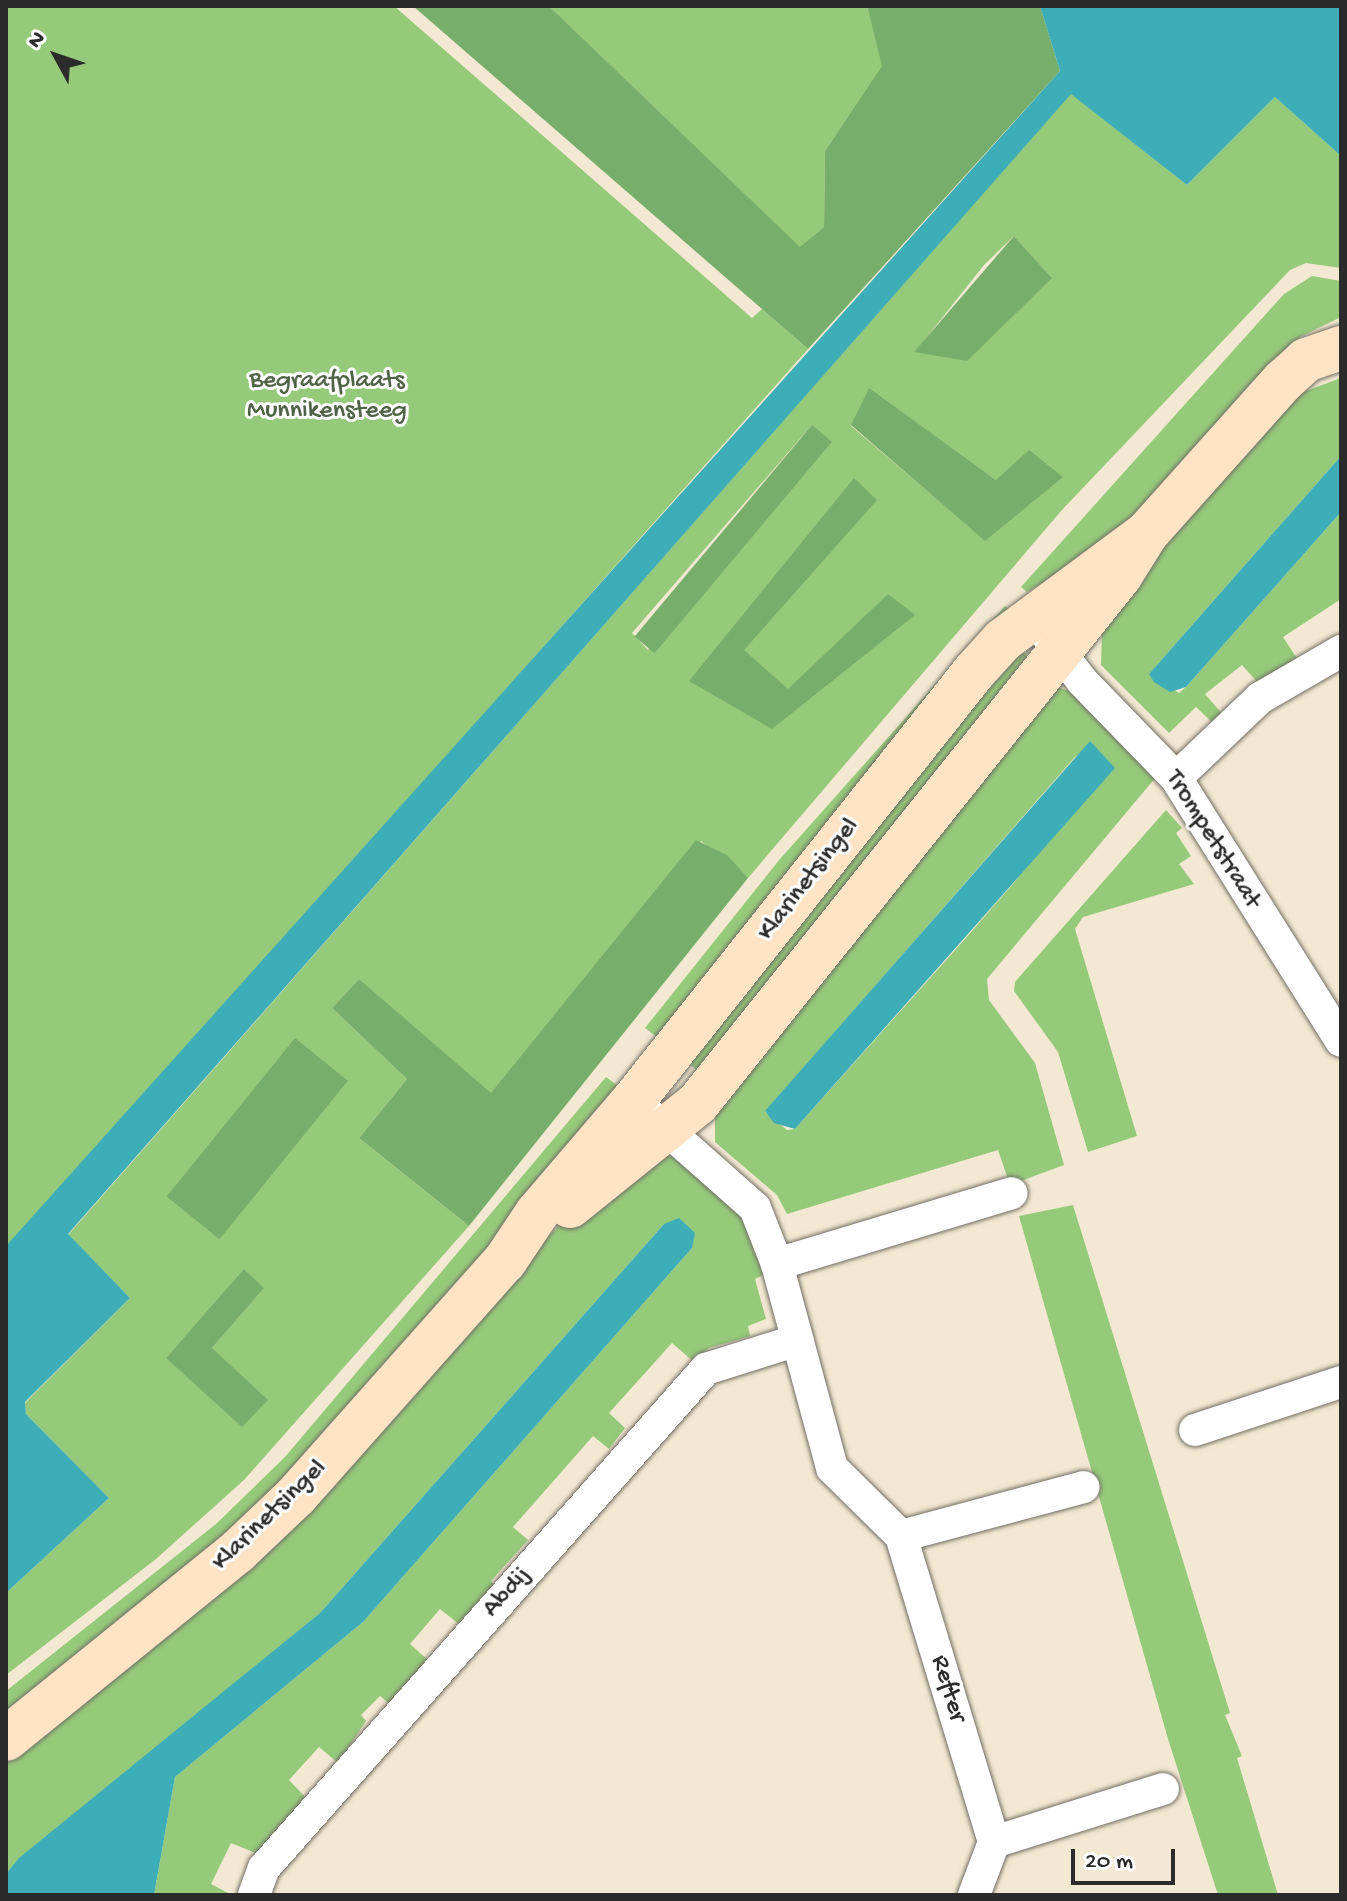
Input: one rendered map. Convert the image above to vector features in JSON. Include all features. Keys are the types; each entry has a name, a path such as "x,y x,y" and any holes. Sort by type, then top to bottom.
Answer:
{"street":[{"name":"Klarinetsingel","path":"505,1261 698,1103 1046,633 1147,533 1283,381 1306,360 1341,348"},
{"name":"Klarinetsingel","path":"6,1739 258,1533 505,1261 537,1213 633,1101 925,732 1003,640 1046,633"},
{"name":"Trompetstraat","path":"1046,633 1082,681 1176,778 1341,1041"},
{"path":"1176,778 1260,698 1341,651"},
{"name":"Refter","path":"633,1101 755,1208 777,1264 832,1468 901,1536 994,1842"},
{"path":"777,1264 1012,1193"},
{"name":"Abdij","path":"254,1895 264,1868 706,1369 748,1352 798,1340"},
{"path":"1195,1430 1341,1382"},
{"path":"901,1536 1084,1487"},
{"path":"974,1895 994,1842 1163,1789"}],"green space":[{"name":"Begraafplaats Munnikensteeg","path":"6,6 394,6 752,318 762,309 808,349 381,830 6,1268"},
{"path":"413,6 549,6 800,247 824,227 825,151 882,66 867,6 1040,6 1060,71 808,349"},
{"path":"549,6 867,6 883,66 825,151 824,227 800,248"},
{"path":"1071,93 1187,185 1275,97 1341,156 1341,268 1306,263 1290,270 1061,511 748,878 701,841 493,1099 359,979 332,1008 407,1079 359,1138 469,1226 244,1480 156,1559 6,1675 6,1593 109,1498 26,1414 25,1403 130,1298 68,1235","holes":["1014,236 1051,277 915,352 984,265","869,389 996,480 985,540 851,426","811,426 648,650 632,633","245,1270 263,1289 212,1348 166,1358"]},
{"path":"1014,236 1052,278 967,361 914,352"},
{"path":"1312,276 1341,281 1341,317 1300,337 1142,515 1050,589 1042,583 1027,592 1021,587 1284,294"},
{"path":"1341,378 1341,456 1149,674 1179,693 1341,512 1341,599 1283,637 1298,660 1260,685 1242,665 1205,694 1225,717 1216,726 1196,707 1169,733 1101,665 1102,633 1137,572 1295,395"},
{"path":"869,388 996,480 1029,450 1063,477 985,541 851,425"},
{"path":"812,425 832,442 655,653 635,636"},
{"path":"854,478 877,500 744,650 788,689 888,594 915,615 772,729 689,681"},
{"path":"1005,606 1015,614 666,1044 645,1028 780,859"},
{"path":"1018,647 1031,660 705,1077 681,1057"},
{"path":"1057,687 1075,693 1156,777 987,979 989,1000 1035,1063 1064,1165 1010,1185 998,1150 787,1214 777,1195 715,1142 715,1117","holes":["1093,742 1018,878 795,1129 787,1130 765,1112 1074,758"]},
{"path":"1166,810 1182,828 1176,833 1191,856 1179,864 1194,884 1083,917 1075,929 1137,1136 1088,1152 1058,1052 1014,991 1015,982"},
{"path":"696,840 727,855 748,878 469,1226 359,1138 407,1079 332,1008 359,979 491,1093"},
{"path":"295,1038 348,1081 219,1239 167,1197"},
{"path":"606,1077 625,1091 256,1512 6,1717 6,1691 216,1524 285,1457"},
{"path":"666,1155 678,1159 747,1222 763,1275 755,1279 766,1319 748,1326 750,1336 709,1348 694,1362 672,1343 609,1413 625,1428 609,1449 593,1436 513,1527 528,1540 491,1581 495,1586 460,1625 440,1609 410,1644 428,1660 391,1705 380,1696 361,1715 366,1721 338,1763 319,1747 289,1780 307,1799 258,1854 231,1843 211,1884 232,1895 154,1895 175,1777 363,1622 692,1248 664,1224 320,1613 6,1874 6,1759 562,1223"},
{"path":"1073,1205 1230,1713 1225,1715 1242,1756 1237,1758 1278,1895 1218,1895 1168,1739 1019,1216"},
{"path":"244,1269 264,1288 212,1348 268,1400 242,1427 166,1358"}],"water":[{"path":"1040,6 1341,6 1341,156 1275,97 1187,185 1071,94 68,1234 130,1298 25,1402 26,1414 109,1498 6,1593 6,1246 1060,71"},
{"path":"1341,456 1341,512 1186,687 1170,692 1154,682 1149,674"},
{"path":"1090,741 1115,768 795,1129 774,1123 765,1111"},
{"path":"679,1218 695,1233 692,1248 363,1622 175,1777 154,1895 6,1895 6,1874 19,1858 320,1613 664,1224"}]}
